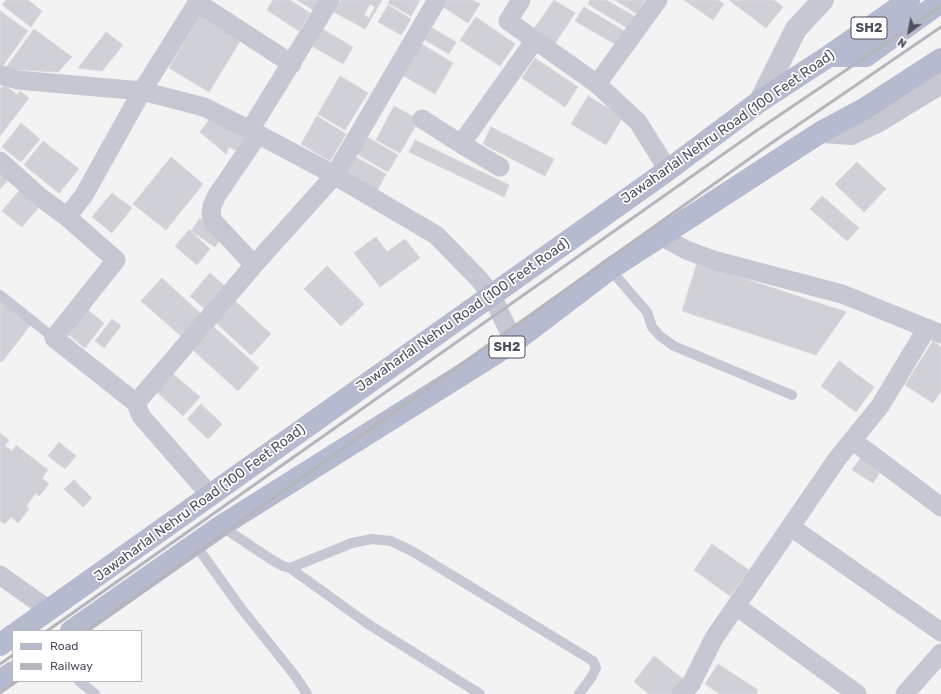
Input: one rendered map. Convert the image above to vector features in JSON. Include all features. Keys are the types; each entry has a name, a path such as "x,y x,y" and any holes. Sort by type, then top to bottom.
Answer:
{"main road":[{"name":"Jawaharlal Nehru Road (100 Feet Road)","path":"20,630 491,294 668,170 760,101 829,56 909,0"},
{"path":"829,56 866,56 941,2"},
{"path":"864,109 889,78 941,44"},
{"name":"Jawaharlal Nehru Road (100 Feet Road)","path":"72,630 221,526 514,342 610,269 821,132 864,109 941,60"},
{"path":"0,645 12,637"},
{"path":"0,681 12,673"}],"street":[{"path":"254,265 213,221 211,214 212,206 330,0"},
{"path":"136,403 254,265 334,176 437,0"},
{"path":"521,0 508,21 597,84 638,122 668,170"},
{"path":"597,84 658,0"},
{"path":"760,101 796,29 823,0"},
{"path":"67,217 84,195 142,91 199,2 292,64"},
{"path":"462,144 535,40"},
{"path":"0,75 18,80 142,91 204,108 254,133 334,176 436,235 479,279 491,294 514,342"},
{"path":"821,132 851,134 877,122 941,83"},
{"path":"422,119 500,168"},
{"path":"0,161 40,197 67,217 116,260 54,338 136,403 141,416 210,495"},
{"path":"661,236 686,250 713,260 842,294 934,331 880,406 838,459 714,638 691,684 681,694"},
{"path":"852,440 941,507"},
{"path":"791,527 941,632"},
{"path":"0,575 49,610"},
{"path":"736,606 857,694"},
{"path":"905,694 941,653"}],"lane":[{"path":"610,269 647,312 652,327 660,336 674,346 792,395"},
{"path":"0,294 54,338"},
{"path":"221,526 272,560 290,568 368,624 480,694"},
{"path":"290,568 352,543 372,539 391,541 412,551 593,661 596,668 580,694"},
{"path":"195,544 241,608 296,677 307,694"},
{"path":"80,682 95,694"}],"building":[{"path":"6,0 28,0 42,11 31,27 2,5"},
{"path":"273,0 290,0 310,13 299,31 267,10"},
{"path":"297,0 320,0 313,10"},
{"path":"341,0 382,0 365,29 334,12","holes":["370,4 375,7 369,18 364,15"]},
{"path":"390,0 420,0 411,16 388,3"},
{"path":"443,0 472,0 480,4 468,23 440,5"},
{"path":"554,0 575,13 554,45 533,30"},
{"path":"590,0 606,0 634,16 627,28 588,4"},
{"path":"615,0 645,0 637,14"},
{"path":"684,0 718,0 724,4 713,20"},
{"path":"729,0 774,0 783,7 766,28"},
{"path":"388,5 411,19 401,35 378,22"},
{"path":"584,7 628,33 620,47 575,21"},
{"path":"0,11 28,31 2,67 0,66"},
{"path":"201,14 242,38 209,92 169,68"},
{"path":"476,17 515,44 500,66 460,40"},
{"path":"432,28 456,42 449,54 425,40"},
{"path":"34,29 72,57 58,72 5,69"},
{"path":"322,29 353,47 343,64 312,46"},
{"path":"106,32 123,45 102,71 78,68"},
{"path":"420,43 453,63 435,94 402,75"},
{"path":"535,58 578,87 565,107 522,78"},
{"path":"340,76 368,93 345,130 318,114"},
{"path":"4,85 18,95 20,91 29,98 0,136 0,87 2,88"},
{"path":"588,96 623,117 606,145 571,124"},
{"path":"394,106 419,120 400,153 376,140"},
{"path":"213,114 251,135 241,153 229,147 226,154 200,132"},
{"path":"317,116 346,134 330,161 301,144"},
{"path":"21,123 40,139 21,162 2,147"},
{"path":"491,127 554,159 545,176 483,144"},
{"path":"367,137 398,155 388,172 357,154"},
{"path":"415,140 509,185 504,197 409,152"},
{"path":"43,141 79,169 59,193 24,165"},
{"path":"354,156 386,174 377,191 344,174"},
{"path":"171,157 203,184 166,230 133,204"},
{"path":"857,162 886,189 864,212 835,184"},
{"path":"0,168 11,177 0,189"},
{"path":"24,185 44,201 22,227 2,211"},
{"path":"112,193 132,208 112,233 92,217"},
{"path":"822,196 859,228 847,241 810,209"},
{"path":"200,218 224,235 215,247 191,231"},
{"path":"189,230 210,249 197,265 175,246"},
{"path":"376,237 387,252 405,239 420,258 380,287 354,253"},
{"path":"697,263 846,312 816,355 682,311"},
{"path":"327,266 364,304 341,326 304,289"},
{"path":"210,273 226,287 206,310 190,296"},
{"path":"162,278 201,314 181,336 141,301"},
{"path":"0,299 32,323 2,362 0,361"},
{"path":"234,300 271,334 251,355 214,321"},
{"path":"83,306 104,323 85,348 63,330"},
{"path":"112,319 121,326 104,348 95,341"},
{"path":"214,327 259,368 238,391 193,350"},
{"path":"933,341 941,347 941,391 933,403 905,385"},
{"path":"839,361 874,387 856,412 821,386"},
{"path":"172,373 200,397 183,416 156,391"},
{"path":"201,404 222,424 208,439 187,419"},
{"path":"0,433 9,440 5,446 12,451 16,445 48,470 42,478 49,484 39,496 36,493 26,506 29,509 18,523 11,517 5,524 0,521"},
{"path":"59,442 76,456 65,469 48,456"},
{"path":"863,454 883,467 873,483 852,470"},
{"path":"74,480 92,498 83,507 64,489"},
{"path":"712,544 749,570 730,596 694,570"},
{"path":"654,656 683,679 671,694 649,694 634,682"},
{"path":"718,664 758,690 756,694 720,694 705,684"}],"railway":[{"path":"48,630 756,131 941,6"},
{"path":"88,630 770,144 941,27"},
{"path":"0,664 12,656"},
{"path":"0,693 16,682"}]}
